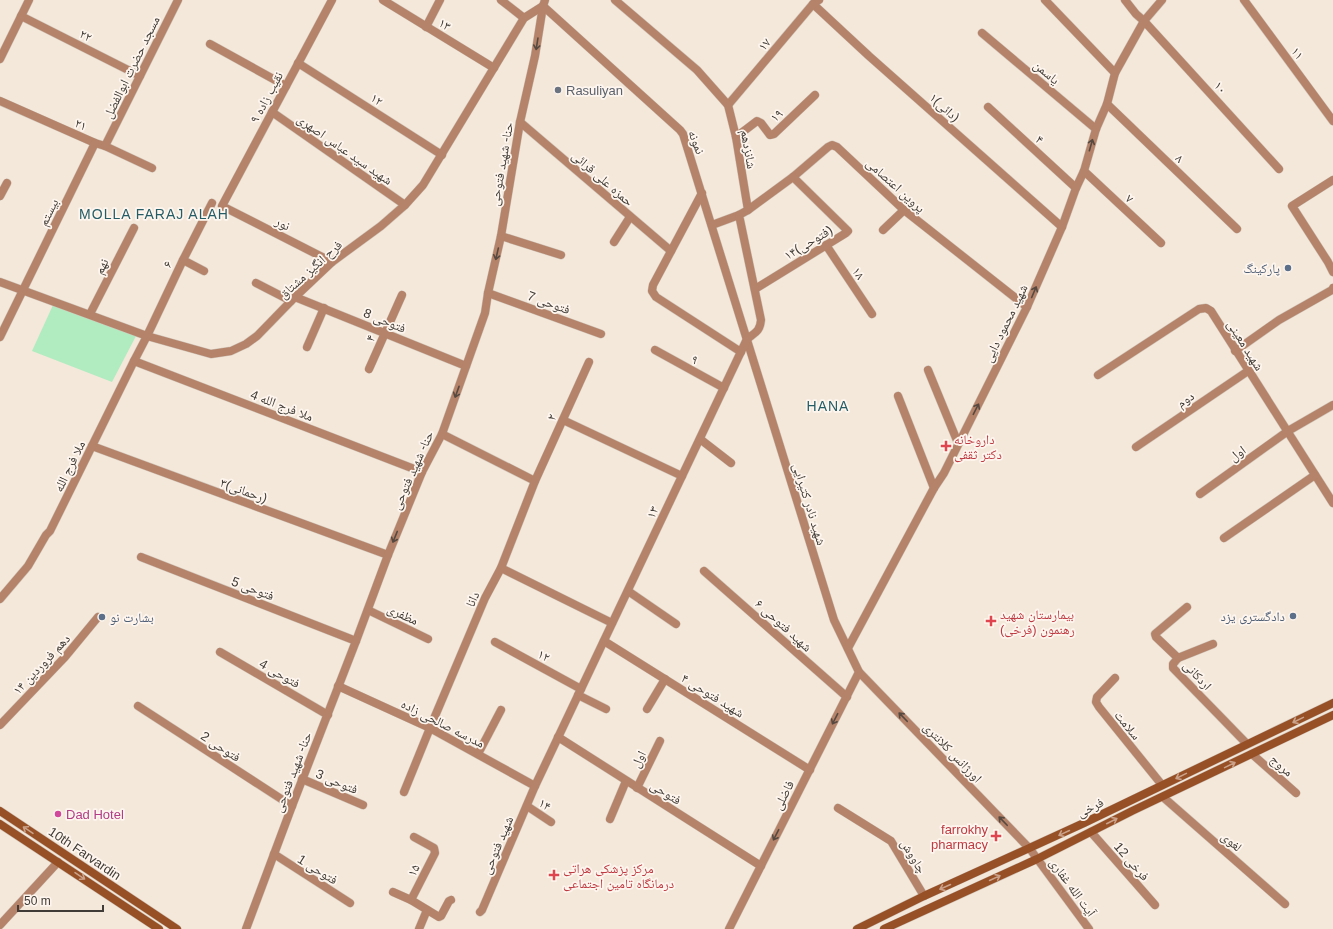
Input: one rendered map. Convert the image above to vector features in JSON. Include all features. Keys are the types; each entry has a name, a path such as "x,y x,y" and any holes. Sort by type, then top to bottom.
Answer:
{"main road":[{"name":"فرخی","path":"857,929 924,896 1030,849 1333,703"},
{"name":"فرخی","path":"884,929 1037,859 1333,715"},
{"name":"10th Farvardin","path":"0,811 177,929"},
{"name":"10th Farvardin","path":"0,824 158,929"}],"street":[{"path":"0,60 29,0"},
{"name":"مسجد حضرت ابوالفضل","path":"105,146 178,0"},
{"name":"نقیب زاده ۹","path":"222,206 332,0"},
{"name":"۱۳","path":"383,0 494,68"},
{"path":"426,27 440,0"},
{"path":"501,0 524,18"},
{"name":"شانزدهم","path":"615,0 697,70 728,104 736,137 748,210"},
{"path":"1045,0 1115,73"},
{"name":"۱۰","path":"1125,0 1136,14 1279,169"},
{"name":"شهید محمود دایی","path":"848,648 934,488 944,473 1027,307 1062,227 1076,188 1084,171 1096,129 1107,104 1115,73 1144,21 1162,0"},
{"name":"۱۱","path":"1244,0 1333,121"},
{"name":"۱۷","path":"728,104 816,2"},
{"name":"۱(دائی)","path":"816,2 875,61 1062,227"},
{"name":"فرح انگیز مشتاق","path":"0,282 147,336 211,354 231,351 246,344 257,336 332,262 381,226 405,205 426,181 524,18 544,3"},
{"name":"حنا- شهید فتوحی","path":"246,929 388,555 422,472 442,434 485,313 501,236 520,122 535,56 544,3"},
{"name":"نمونه","path":"544,3 680,130 702,193 747,339"},
{"name":"۲۲","path":"21,16 140,76"},
{"name":"یاسمن","path":"982,33 1096,129"},
{"path":"210,44 286,86"},
{"name":"۱۲","path":"298,63 442,154"},
{"name":"۱۹","path":"736,137 757,121 761,123 770,135 774,134 814,95"},
{"name":"۲۱","path":"0,101 152,168"},
{"name":"۸","path":"1107,104 1237,229"},
{"name":"۴","path":"988,107 1076,188"},
{"name":"شهید سید عباس اصهری","path":"272,112 405,205"},
{"name":"حمزه علی قرائی","path":"520,122 671,252"},
{"name":"بیستم","path":"0,337 95,143"},
{"name":"پروین اعتصامی","path":"748,210 793,177 828,146 832,145 904,210 1027,307"},
{"name":"۷","path":"1084,171 1161,243"},
{"name":"۱۴(فتوحی)","path":"754,288 848,231 793,177"},
{"path":"1333,180 1292,206 1333,272"},
{"path":"0,196 6,183"},
{"path":"702,193 653,285 652,291 656,297 741,352"},
{"name":"۶","path":"147,336 212,203"},
{"name":"نور","path":"222,206 332,262"},
{"path":"712,225 748,210"},
{"path":"882,230 904,210"},
{"path":"739,215 761,320 759,330 747,339"},
{"path":"614,242 630,217"},
{"name":"نهم","path":"90,314 134,228"},
{"path":"501,236 561,255"},
{"name":"۱۸","path":"826,245 872,314"},
{"path":"183,260 204,271"},
{"name":"فتوحی 8","path":"256,283 293,299 324,308 466,366"},
{"path":"1235,351 1279,320 1332,290 1333,288"},
{"name":"فتوحی 7","path":"488,293 601,334"},
{"name":"۴","path":"369,369 402,295"},
{"path":"307,347 324,308"},
{"name":"شهید معینی","path":"1098,375 1199,309 1206,308 1211,311 1333,503"},
{"name":"ملا فرج الله","path":"0,599 28,566 46,535 50,531 147,336"},
{"name":"۱۳","path":"535,786 747,339"},
{"name":"شهید نادر کتیرایی","path":"747,339 834,620 859,672"},
{"name":"۹","path":"655,350 724,388"},
{"name":"4 ملا فرج الله","path":"134,361 422,472"},
{"name":"۲","path":"536,481 589,362"},
{"path":"928,370 958,443"},
{"name":"دوم","path":"1136,447 1248,371"},
{"path":"898,396 934,488"},
{"name":"اول","path":"1200,494 1288,431 1333,405"},
{"path":"562,420 682,476"},
{"path":"442,434 536,481"},
{"path":"700,439 731,463"},
{"name":"۳(رحمانی)","path":"92,446 388,555"},
{"path":"1224,538 1315,475"},
{"name":"دانا","path":"404,792 485,598 501,568 536,481"},
{"name":"فتوحی 5","path":"142,557 356,641"},
{"path":"501,568 612,623"},
{"name":"شهید فتوحی ۶","path":"704,571 847,697"},
{"path":"628,591 676,624"},
{"name":"اردکانی","path":"1187,607 1155,634 1156,638 1178,658 1173,664 1174,668 1247,744"},
{"name":"مظفری","path":"368,610 428,639"},
{"name":"دهم فروردین ۱۴","path":"0,725 65,657 98,617"},
{"name":"شهید فتوحی ۴","path":"604,641 810,770"},
{"name":"۱۲","path":"495,642 580,692"},
{"path":"1178,658 1214,644"},
{"name":"فتوحی 4","path":"220,652 328,715"},
{"name":"فاضلی","path":"729,929 859,672"},
{"name":"اورژانس کلانتری","path":"859,672 1030,849 1037,859"},
{"name":"سلامت","path":"1115,678 1097,697 1096,702 1099,708 1162,785"},
{"path":"647,709 665,679"},
{"name":"مدرسه صالحی زاده","path":"338,686 430,728 535,786"},
{"path":"580,692 606,709"},
{"name":"فتوحی 2","path":"138,706 292,806"},
{"path":"478,754 501,710"},
{"name":"فتوحی","path":"558,737 761,866"},
{"name":"اول","path":"637,788 660,741"},
{"name":"مروج","path":"1252,754 1296,793"},
{"name":"فتوحی 3","path":"302,779 363,805"},
{"path":"610,819 626,781"},
{"name":"شهید فتوحی","path":"480,912 535,786"},
{"name":"لغوی","path":"1163,797 1285,904"},
{"name":"۱۴","path":"527,806 552,822"},
{"name":"چاووش","path":"838,808 891,841 924,896"},
{"name":"فرخی 12","path":"1091,832 1155,905"},
{"name":"۱۵","path":"411,900 435,853 435,850 414,837"},
{"name":"فتوحی 1","path":"274,854 350,903"},
{"name":"آیت الله غفاری","path":"1037,859 1089,929"},
{"path":"0,925 58,862"},
{"path":"393,892 411,900 439,917 451,900"},
{"path":"419,929 427,910"}],"green space":[{"path":"53,305 136,336 112,382 32,351"}],"place":[{"name":"Rasuliyan","path":"558,90"},
{"name":"پارکینگ","path":"1288,268"},
{"name":"داروخانه دکتر ثقفی","path":"946,446"},
{"name":"دادگستری یزد","path":"1293,616"},
{"name":"بشارت نو","path":"102,617"},
{"name":"بیمارستان شهید رهنمون (فرخی)","path":"991,621"},
{"name":"Dad Hotel","path":"58,814"},
{"name":"farrokhy pharmacy","path":"996,836"},
{"name":"مرکز پزشکی هراتی درمانگاه تامین اجتماعی","path":"554,875"}],"district":[{"name":"MOLLA FARAJ ALAH","path":"154,214"},
{"name":"HANA","path":"828,406"}]}
